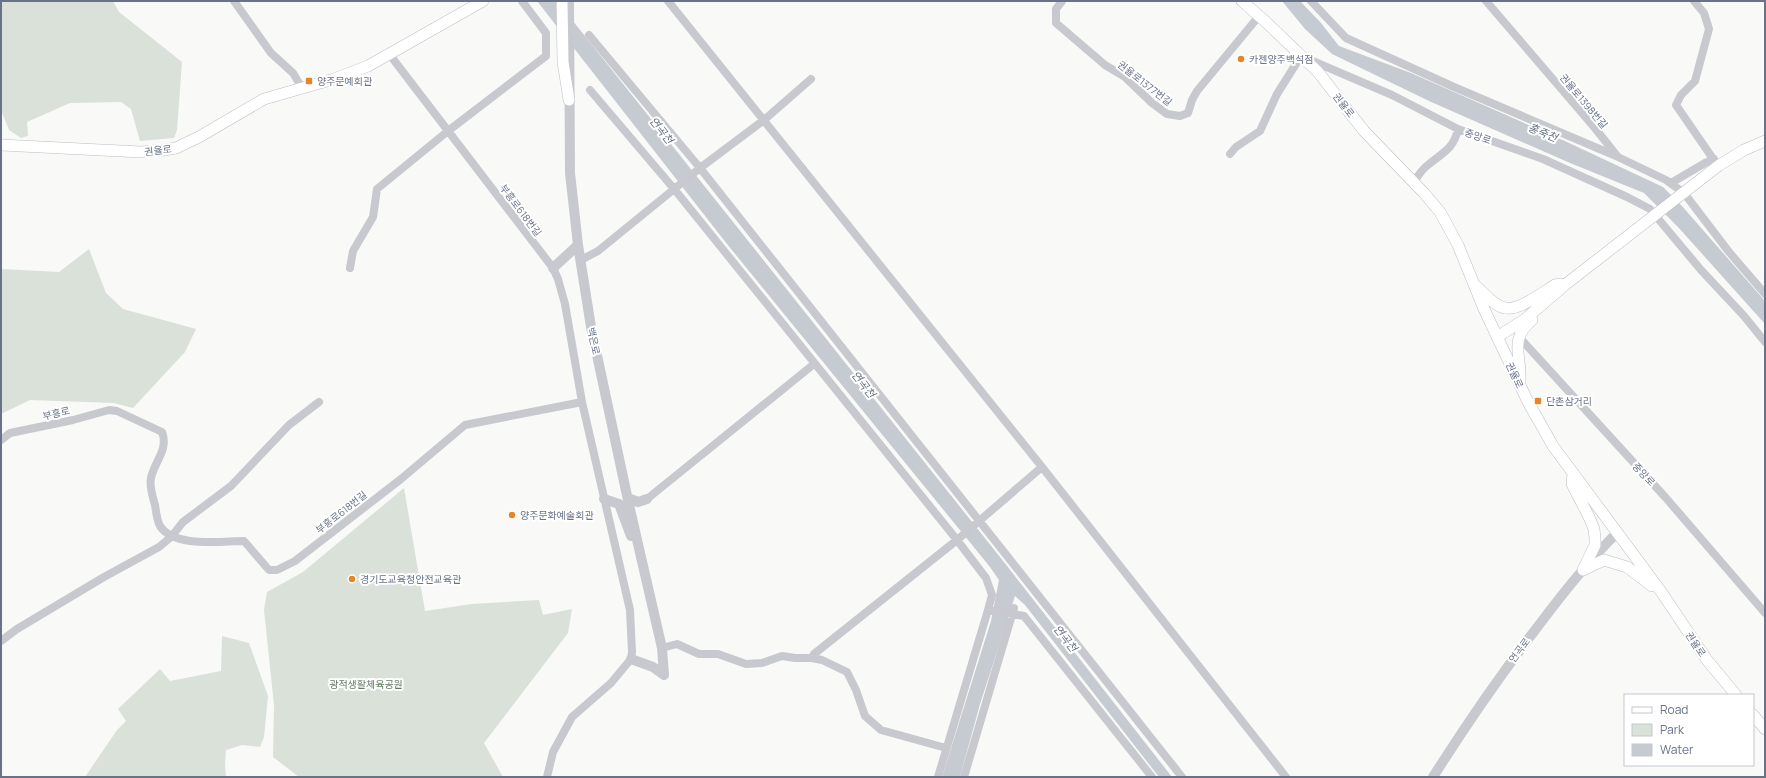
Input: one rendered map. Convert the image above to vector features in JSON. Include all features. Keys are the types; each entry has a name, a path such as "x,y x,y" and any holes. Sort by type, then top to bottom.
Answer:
{"main road":[{"name":"권율로","path":"1,145 141,152 164,150 189,143 264,99 354,72 390,55 483,1"},
{"name":"권율로","path":"1242,1 1318,72 1377,145 1414,182 1440,212 1452,232 1473,283 1520,386 1553,446 1662,593 1707,660 1735,694"},
{"path":"567,4 566,62 570,100"},
{"path":"1497,337 1524,320 1566,284 1657,214 1716,163 1765,141"},
{"path":"1473,283 1491,300 1505,308 1515,307 1522,304 1555,285 1566,284"},
{"path":"1520,386 1521,372 1516,351 1519,337 1525,326 1551,302 1566,284"},
{"path":"1573,474 1572,484 1589,517 1594,529 1595,538 1595,546 1583,570"},
{"path":"1583,570 1604,560 1618,564 1627,567 1662,593"},
{"path":"1754,716 1765,729"}],"street":[{"path":"234,1 271,53 293,73 302,88"},
{"path":"350,268 353,251 373,217 377,189 448,131 546,56 546,34 522,1"},
{"path":"668,1 1042,467 1286,777"},
{"name":"권율로1377번길","path":"1062,1 1056,9 1056,23 1105,65 1125,77 1152,103 1167,114 1180,116 1188,113 1192,100 1197,91 1259,16"},
{"path":"1311,1 1346,38 1454,87 1618,157"},
{"name":"권율로1398번길","path":"1486,1 1618,157 1666,180 1671,184 1765,294"},
{"path":"1694,1 1704,13 1709,29 1695,81 1682,95 1676,105 1716,163"},
{"path":"589,35 700,168 1182,777"},
{"name":"부흥로618번길","path":"390,55 553,268 558,280 565,304 582,402 630,610 631,660"},
{"path":"1230,154 1236,147 1260,131 1277,94 1301,56"},
{"name":"중앙로","path":"1301,56 1392,95 1458,129 1543,159 1650,209 1657,214 1765,342"},
{"path":"581,260 598,251 675,190 700,168 764,120 811,78"},
{"path":"590,90 675,190 986,578 992,594 938,777"},
{"name":"백은로","path":"570,100 570,173 578,245 591,327 662,648 664,675 653,667 631,660"},
{"path":"1414,182 1426,166 1456,141 1458,129"},
{"path":"1671,184 1705,163 1716,163"},
{"path":"553,268 578,245"},
{"name":"중앙로","path":"1519,337 1666,498 1765,613"},
{"path":"604,499 627,495 638,502 647,499 814,364"},
{"path":"1,640 104,577 160,547 171,537 183,522 231,486 289,425 319,402"},
{"name":"부흥로618번길","path":"171,537 178,540 213,542 244,541 269,570 277,570 295,561 401,479 465,425 582,402"},
{"name":"부흥로","path":"1,440 10,433 73,420 109,410 117,411 162,432 165,439 162,454 151,479 160,526 171,537"},
{"path":"812,658 814,654 957,540 979,519 1042,467"},
{"path":"604,499 619,504 644,568"},
{"name":"연곡로","path":"1433,777 1520,649 1583,570 1600,550 1618,533"},
{"path":"988,610 1014,612 1024,616 1152,777"},
{"path":"964,777 1014,612"},
{"path":"662,648 677,644 699,654 718,654 746,664 762,663 782,656 812,658 847,672 856,690 865,716 881,730 946,748"},
{"path":"547,777 553,752 572,717 611,683 631,660"}],"green space":[{"path":"1,1 113,1 119,12 182,62 177,130 174,138 140,141 131,109 121,102 70,103 27,122 28,136 21,138 9,130 1,110"},
{"path":"89,249 106,293 123,309 196,329 185,352 133,408 114,403 30,400 1,414 1,269 59,272"},
{"name":"광적생활체육공원","path":"404,488 425,611 472,604 539,600 543,615 572,609 568,633 484,743 503,777 299,777 273,757 274,705 264,610 267,592 303,572"},
{"path":"222,636 249,643 268,696 264,737 260,747 242,745 226,750 226,777 85,777 117,730 126,721 118,709 160,669 170,681 221,671"}],"water":[{"path":"537,1 557,1 1000,557 1172,777 1159,777 1025,605 1015,596 980,704 960,777 942,777 991,621 999,580 727,244"},
{"name":"홍죽천","path":"1282,1 1300,1 1321,23 1339,46 1411,73 1567,142 1663,187 1682,206 1765,301 1765,324 1678,227 1644,193 1570,163 1429,101 1332,54 1305,29"}],"place":[{"name":"카젠양주백석점","path":"1241,59"},
{"name":"양주문예회관","path":"309,81"},
{"name":"단촌삼거리","path":"1538,401"},
{"name":"양주문화예술회관","path":"512,515"},
{"name":"경기도교육청안전교육관","path":"352,579"}],"water label":[{"name":"연곡천","path":"662,130"},
{"name":"연곡천","path":"864,384"},
{"name":"연곡천","path":"1066,638"}]}
